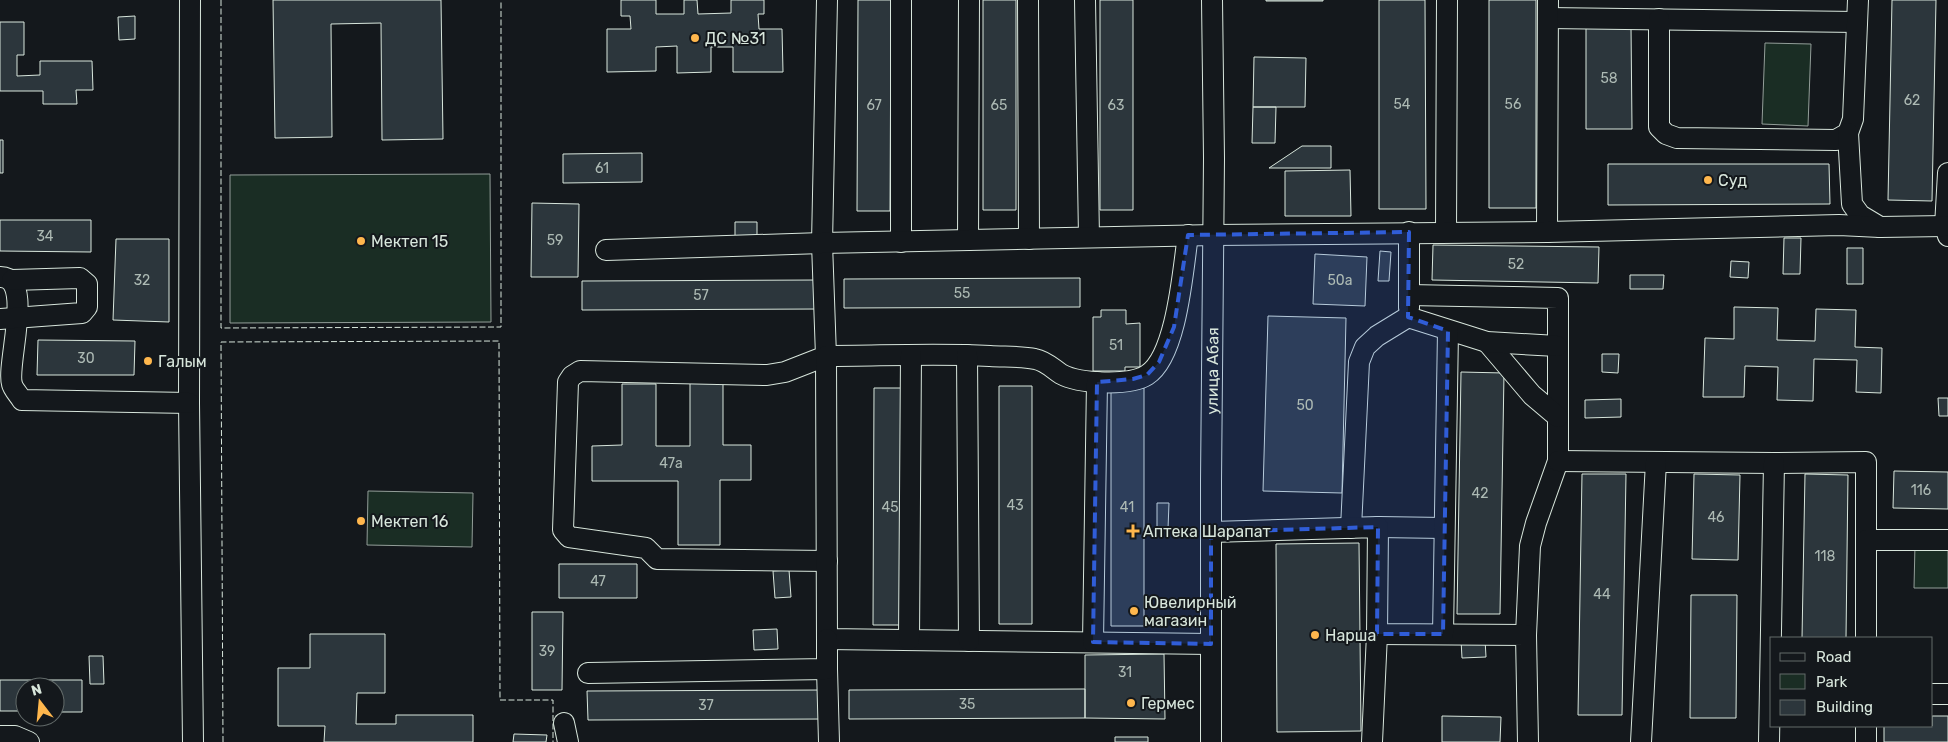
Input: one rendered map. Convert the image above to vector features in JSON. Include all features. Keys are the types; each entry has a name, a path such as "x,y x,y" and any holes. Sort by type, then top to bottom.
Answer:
{"street":[{"path":"190,0 189,403 194,742"},
{"path":"827,0 822,243 826,356 829,742"},
{"path":"901,0 901,242"},
{"path":"968,240 969,0"},
{"path":"1028,0 1029,239"},
{"path":"1085,0 1088,237"},
{"name":"улица Абая","path":"1211,742 1214,235 1212,0"},
{"path":"1446,232 1447,0"},
{"path":"1858,0 1853,119 1848,133 1852,204 1860,215 1880,227"},
{"path":"1547,232 1548,9 1659,19 1857,22"},
{"path":"1659,19 1659,127 1666,134 1676,138 1836,140 1848,133"},
{"path":"606,250 1088,237 1409,232 1547,232 1839,225 1946,231 1948,173"},
{"path":"1408,317 1410,295 1409,232"},
{"path":"827,561 657,559 646,548 569,537 564,530 568,382 572,376 580,371 767,375 785,372 826,356 967,355 1036,359 1049,365 1062,375 1077,380 1097,382 1133,380 1147,375 1159,362 1174,327 1188,235"},
{"path":"9,318 82,313 87,307 87,284 80,278 10,282 9,318 11,382 22,400 189,403"},
{"path":"1410,295 1558,298 1558,461 1536,522 1530,546 1526,635 1528,742"},
{"path":"1408,317 1487,342 1557,346"},
{"path":"1351,528 1359,362 1365,347 1377,336 1408,317"},
{"path":"1443,634 1448,331"},
{"path":"1487,342 1532,395 1558,417"},
{"path":"909,640 911,355"},
{"path":"967,355 969,641"},
{"path":"1093,642 1097,382"},
{"path":"1558,461 1774,464 1866,462 1866,637"},
{"path":"1641,742 1656,462"},
{"path":"1771,637 1774,464"},
{"path":"1211,532 1378,527 1444,528"},
{"path":"1372,742 1377,634 1378,527"},
{"path":"1866,540 1948,540"},
{"path":"1377,634 1526,635"},
{"path":"827,639 1212,644"},
{"path":"588,673 827,669"},
{"path":"1769,742 1770,686"},
{"path":"1933,694 1948,694"},
{"path":"1866,727 1866,742"},
{"path":"0,736 14,736 29,742"}],"highlighted area":[{"path":"1409,232 1408,317 1448,331 1443,634 1377,634 1378,527 1211,532 1211,644 1093,642 1097,382 1133,379 1147,375 1159,362 1174,327 1188,235"}],"green space":[{"path":"1765,43 1811,44 1808,126 1762,124"},
{"path":"490,174 491,322 230,323 230,175"},
{"path":"368,491 473,493 472,547 367,545"},
{"path":"1915,544 1948,545 1948,588 1914,588"}],"building":[{"path":"273,0 441,0 443,139 382,140 381,23 331,24 332,137 275,138"},
{"name":"ДС №31","path":"621,0 656,0 656,14 684,14 684,0 697,0 698,14 731,13 731,0 764,0 764,14 758,14 759,29 782,29 783,72 733,72 733,47 711,47 711,72 677,73 677,46 656,47 656,71 607,72 607,29 631,29 630,16 621,16"},
{"path":"858,0 891,0 890,211 857,211"},
{"path":"983,0 1016,0 1016,210 983,210"},
{"path":"1100,0 1133,0 1133,210 1100,210"},
{"path":"1323,0 1323,1 1266,1"},
{"path":"1379,0 1425,0 1426,209 1379,209"},
{"path":"1489,0 1536,0 1536,208 1489,208"},
{"path":"1892,0 1936,0 1932,201 1888,200"},
{"path":"135,16 135,39 119,40 118,17"},
{"path":"0,22 24,22 24,55 17,55 17,76 40,75 40,61 92,61 93,90 76,90 77,104 43,104 43,91 0,91"},
{"path":"1631,26 1632,129 1586,129 1586,27"},
{"path":"1254,57 1306,58 1305,107 1253,107"},
{"path":"1253,107 1276,107 1275,143 1252,143"},
{"path":"0,140 3,140 3,173 0,173"},
{"path":"1302,146 1331,146 1331,168 1269,168"},
{"path":"642,153 642,182 563,183 563,154"},
{"path":"1608,164 1829,164 1830,204 1608,205"},
{"path":"1350,170 1351,216 1285,216 1285,171"},
{"path":"532,203 579,204 578,277 531,277"},
{"path":"0,220 91,220 91,252 0,251"},
{"path":"735,222 757,222 757,240 735,240"},
{"path":"1784,238 1801,238 1800,274 1783,274"},
{"path":"116,239 169,239 169,322 113,320"},
{"path":"1433,245 1599,247 1598,283 1432,280"},
{"path":"1847,248 1863,248 1863,284 1847,284"},
{"path":"1380,251 1391,252 1389,281 1378,281"},
{"path":"1315,254 1367,257 1365,306 1313,304"},
{"path":"1731,261 1749,262 1748,278 1730,277"},
{"path":"1630,275 1664,275 1663,289 1630,289"},
{"path":"1080,278 1080,307 844,308 844,279"},
{"path":"819,280 819,309 582,310 582,281"},
{"path":"1734,307 1778,308 1777,340 1815,341 1816,309 1856,310 1855,347 1882,348 1881,393 1856,392 1857,360 1814,359 1813,401 1777,400 1778,367 1745,366 1744,397 1703,397 1705,338 1734,339"},
{"path":"1101,310 1126,310 1126,324 1140,323 1140,367 1125,367 1125,371 1093,371 1093,317 1101,317"},
{"path":"1268,316 1346,318 1342,493 1263,491"},
{"path":"38,340 135,341 134,375 37,375"},
{"path":"1602,354 1619,354 1618,373 1602,372"},
{"path":"1461,372 1504,373 1500,614 1457,614"},
{"path":"690,375 723,375 723,445 751,445 751,480 720,480 720,545 678,545 678,481 592,481 592,446 622,445 622,384 656,384 656,446 690,446"},
{"path":"999,386 1032,386 1032,624 999,624"},
{"path":"874,388 907,388 906,625 873,625"},
{"path":"1111,388 1144,388 1144,626 1111,626"},
{"path":"1938,398 1948,398 1948,416 1939,416"},
{"path":"1621,399 1621,417 1585,418 1585,400"},
{"path":"1894,471 1948,472 1948,509 1893,508"},
{"path":"1582,474 1626,474 1622,715 1578,715"},
{"path":"1694,474 1740,475 1738,560 1692,559"},
{"path":"1805,474 1848,475 1846,637 1802,637"},
{"path":"1157,503 1169,503 1168,529 1157,529"},
{"path":"1359,543 1361,731 1277,732 1276,544"},
{"path":"559,564 637,564 637,598 559,598"},
{"path":"789,570 791,597 775,598 773,571"},
{"path":"1691,595 1737,595 1736,718 1690,718"},
{"path":"532,612 563,612 562,690 532,690"},
{"path":"777,629 778,649 754,650 753,630"},
{"path":"310,634 385,634 385,693 357,693 356,724 396,724 396,715 473,715 473,742 324,742 325,726 278,726 278,668 310,668"},
{"path":"1485,639 1486,657 1462,658 1461,640"},
{"path":"1164,654 1165,719 1085,718 1085,655"},
{"path":"89,656 103,656 104,684 90,684"},
{"path":"0,680 15,680 15,711 0,711"},
{"path":"65,680 82,680 82,712 65,712"},
{"path":"1085,689 1085,718 849,719 849,690"},
{"path":"824,690 824,719 588,720 587,691"},
{"path":"1442,716 1501,717 1500,742 1442,742"},
{"path":"1933,716 1948,716 1948,742 1884,742 1884,727 1933,727"},
{"path":"514,734 547,735 546,742 513,742"},
{"path":"1115,737 1148,737 1148,742 1115,742"}],"fence":[{"path":"221,0 221,328 501,327 501,0"},
{"path":"223,742 221,342 499,341 500,700 553,700 553,742"}],"place":[{"name":"ДС №31","path":"695,38"},
{"name":"Суд","path":"1708,180"},
{"name":"Мектеп 15","path":"361,241"},
{"name":"Галым","path":"148,361"},
{"name":"Мектеп 16","path":"361,521"},
{"name":"Аптека Шарапат","path":"1133,531"},
{"name":"Ювелирный магазин","path":"1134,611"},
{"name":"Нарша","path":"1315,635"},
{"name":"Гермес","path":"1131,703"}]}
